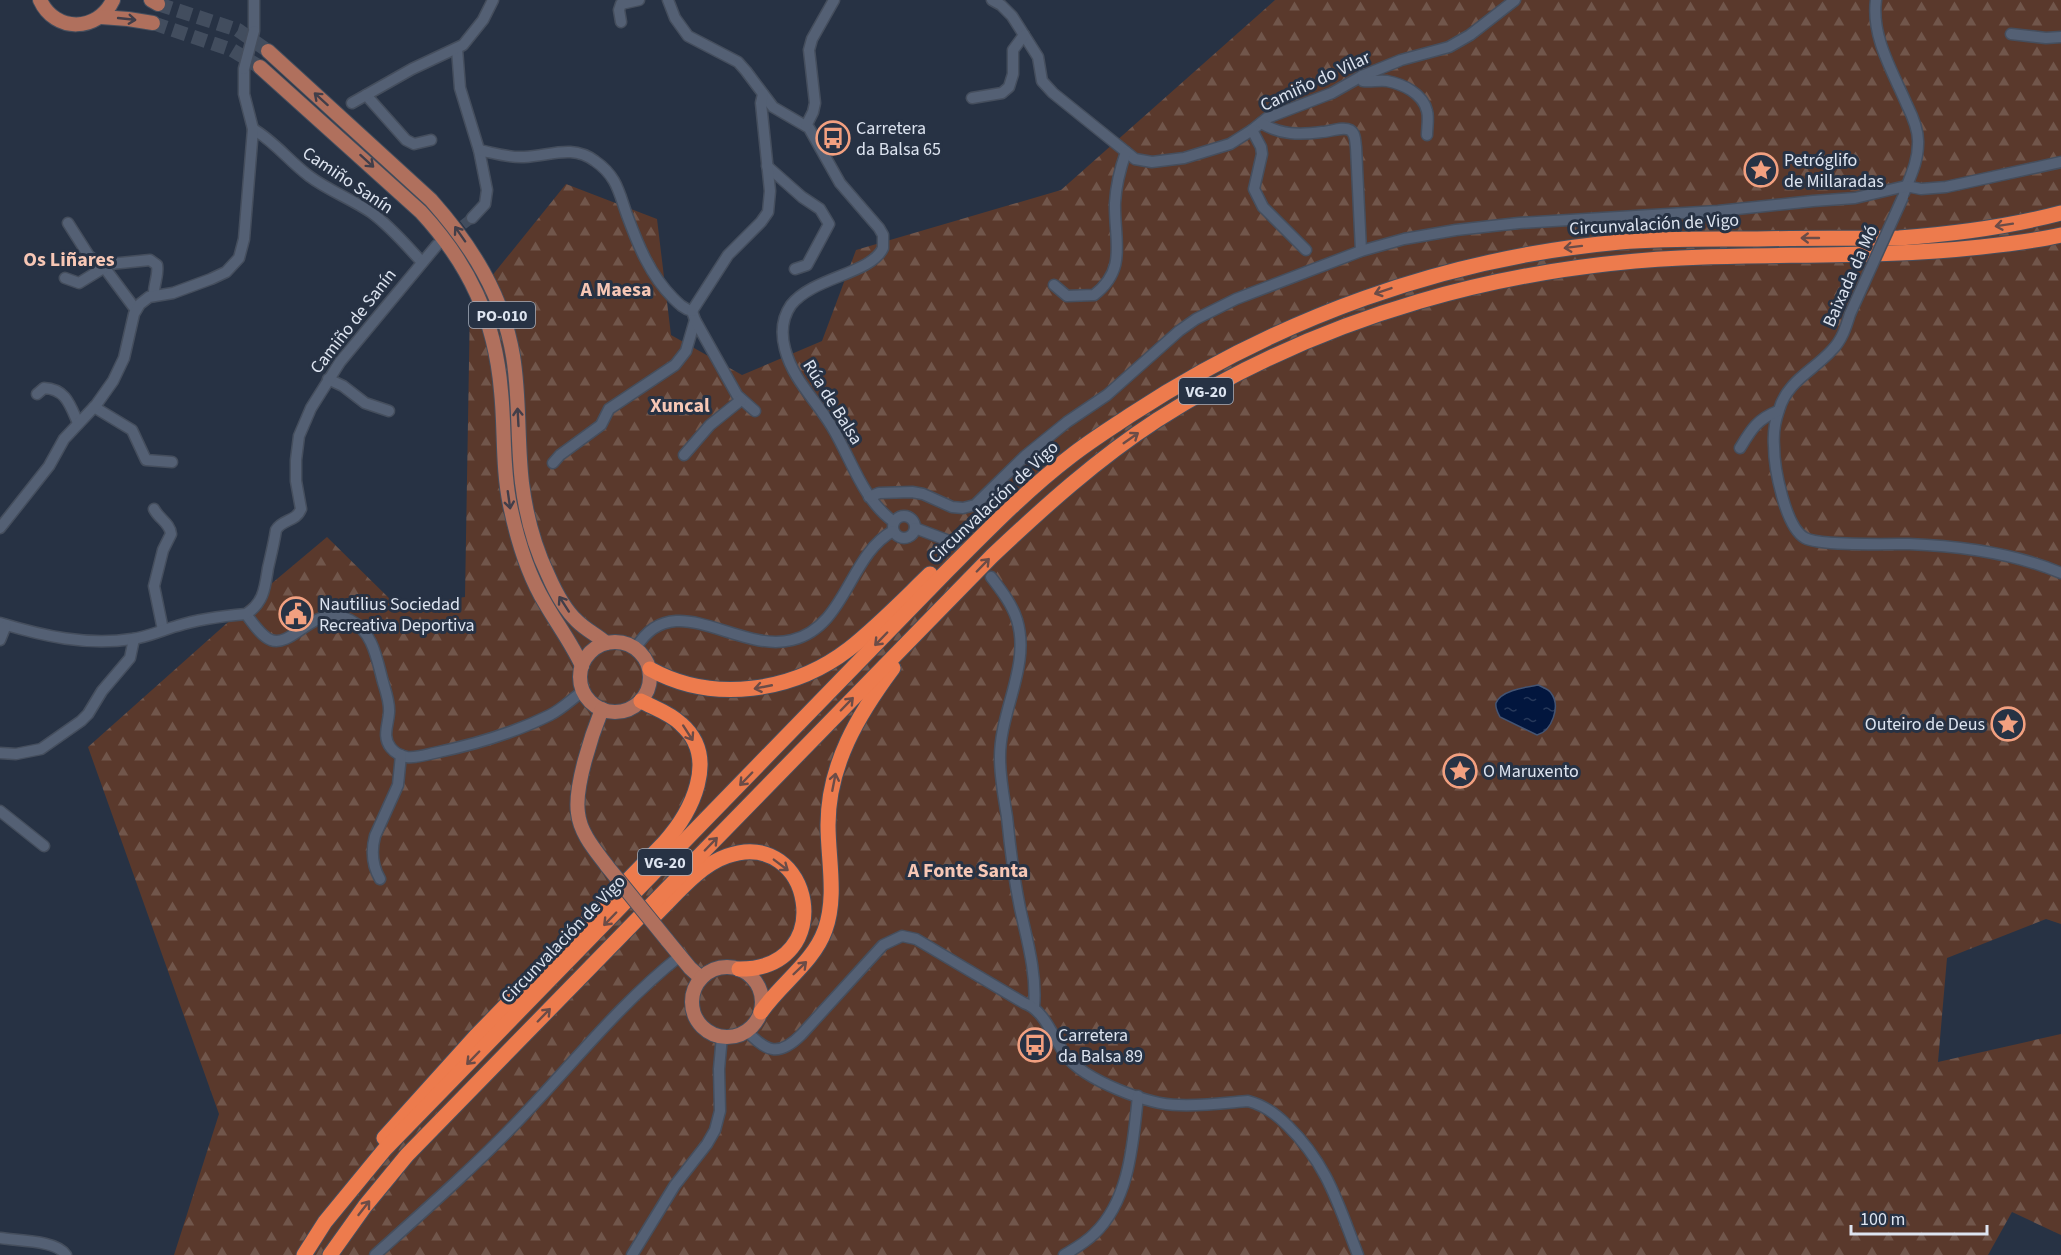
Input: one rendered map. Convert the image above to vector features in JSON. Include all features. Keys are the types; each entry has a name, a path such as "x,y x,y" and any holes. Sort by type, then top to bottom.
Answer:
{"highway":[{"name":"Circunvalación de Vigo","path":"304,1255 325,1222 385,1149 935,583 1011,508 1071,456 1158,397 1220,361 1323,313 1384,290 1507,258 1621,242 1693,238 1899,238 1962,232 2061,213"},
{"name":"Circunvalación de Vigo","path":"330,1255 365,1206 407,1155 1023,526 1106,456 1156,421 1202,393 1266,360 1355,321 1410,303 1509,278 1599,264 1701,257 1926,253 2038,240 2061,235"},
{"path":"650,669 669,679 693,686 733,690 755,688 801,676 824,666 849,649 892,612 967,538 992,517 1011,508"},
{"path":"761,1012 772,996 817,949 826,928 830,908 828,824 834,776 852,729 894,666 904,645"},
{"path":"325,1222 340,1191 400,1118 476,1036 664,843 682,819 698,784 699,759 695,744 680,722 641,701"},
{"path":"567,991 595,975 688,883 711,864 726,856 739,853 759,853 780,863 794,876 803,895 804,920 796,942 778,960 753,969 740,969"}],"main road":[{"path":"40,0 48,13 58,21 69,25 81,25 100,17 113,0"},
{"path":"100,17 153,23"},
{"name":"PO-010","path":"268,51 431,200 455,227 476,257 502,315 513,355 522,482 532,534 542,562 565,608 576,621 606,643"},
{"name":"PO-010","path":"260,67 421,212 457,256 472,283 487,318 498,362 509,502 517,535 528,570 543,601 582,666"},
{"path":"606,643 624,643 636,648 647,661 650,669 647,692 641,701 632,708 622,711 602,709 594,705 583,691 581,674 582,666 591,651 606,643"},
{"path":"602,709 582,774 577,800 578,815 584,832 607,866 680,956 701,978"},
{"path":"723,967 740,969 752,977 760,989 761,1012 747,1031 735,1036 722,1036 710,1032 696,1017 693,997 701,978 708,973 723,967"}],"street":[{"path":"0,528 49,466 64,439 94,407 120,367 136,310 144,300 211,279 226,272 239,258 244,239 253,129 244,94 244,69 254,31 254,0"},
{"path":"352,103 412,69 457,49 476,30 493,0"},
{"path":"621,22 619,10 621,4 639,0"},
{"name":"Rúa de Balsa","path":"668,0 675,18 688,36 738,62 778,111 812,131 840,183 879,228 884,243 881,253 864,266 823,282 792,304 784,320 783,339 797,378 831,425 869,497 894,526"},
{"path":"806,126 815,103 809,50 812,39 834,0"},
{"name":"Camiño do Vilar","path":"992,0 1012,16 1038,57 1042,81 1053,93 1126,152 1143,161 1184,158 1230,144 1267,118 1332,93 1362,76 1401,60 1449,47 1470,34 1506,2"},
{"name":"Baixada da Mó","path":"1876,0 1875,22 1880,43 1915,122 1919,144 1914,171 1842,336 1832,350 1792,385 1784,395 1778,411 1773,444 1779,481 1795,527 1806,539 1816,542 1954,548 2028,561 2061,573"},
{"path":"2010,34 2046,38 2061,37"},
{"path":"972,98 1002,93 1009,87 1013,74 1013,50 1024,35"},
{"path":"457,49 460,88 479,150 487,197 480,210 471,218"},
{"path":"1362,76 1363,81 1366,82 1385,81 1402,85 1414,92 1427,111 1427,135"},
{"path":"366,94 409,143 423,143 431,140"},
{"path":"553,463 560,455 601,425 609,408 675,365 686,351 693,315 728,255 762,222 768,212 770,191 763,94"},
{"path":"1261,123 1279,133 1346,129 1352,132 1355,136 1356,147 1361,251"},
{"name":"Camiño Sanín","path":"253,129 266,136 291,163 313,179 372,213 422,261"},
{"path":"1252,130 1262,154 1254,189 1263,207 1306,250"},
{"path":"479,150 523,157 568,151 582,154 596,161 619,188 638,243 653,273 669,294 693,315 741,400 755,411"},
{"path":"1054,285 1067,296 1094,295 1113,274 1117,262 1115,222 1117,184 1126,152"},
{"path":"869,497 879,493 912,492 923,494 952,507 963,508 975,505 1025,456 1067,422 1107,395 1188,325 1236,299 1361,251 1404,239 1519,223 1718,211 1946,187 2061,162"},
{"path":"767,166 802,197 820,209 830,224 807,265 795,269"},
{"path":"68,223 89,256 104,267 136,310"},
{"name":"Camiño de Sanín","path":"246,614 254,608 264,594 278,526 295,518 301,509 296,481 299,436 311,408 328,379 436,245"},
{"path":"65,278 79,283 110,264 150,260 158,265 158,273 153,285 154,296"},
{"path":"328,379 343,386 365,403 389,411"},
{"path":"37,394 44,388 67,398 78,423"},
{"path":"684,455 710,425 741,400"},
{"path":"94,407 132,430 146,460 172,462"},
{"path":"1740,448 1749,432 1763,417 1778,411"},
{"path":"154,509 168,525 171,534 163,550 154,586 163,630"},
{"path":"636,648 654,627 676,620 696,623 762,642 793,640 809,633 824,621 870,551 900,517 908,517 915,528 913,535 906,538 898,537 894,526"},
{"path":"915,528 952,542"},
{"path":"991,577 1009,602 1020,634 1019,660 1002,734 1000,762 1013,871 1033,970 1036,994 1034,1007"},
{"path":"0,640 3,624 80,641 134,639 190,622 246,614 265,636 271,640 280,641 320,618 328,616 345,618 359,627 375,652 388,704 387,741 393,750 401,755 412,757 452,749 512,732 555,712 583,691"},
{"path":"0,753 16,754 41,750 81,721 130,658 134,639"},
{"path":"380,879 375,868 373,845 398,785 401,755"},
{"path":"0,811 44,846"},
{"path":"747,1031 759,1043 770,1049 781,1050 801,1035 876,951 888,941 902,936 909,937 927,944 1034,1007 1067,1056 1092,1078 1138,1096 1177,1105 1248,1101 1268,1109 1306,1143 1319,1163 1335,1192 1358,1255"},
{"path":"375,1255 479,1160 633,997 680,956"},
{"path":"632,1255 675,1185 715,1130 720,1111 719,1068 722,1036"},
{"path":"1064,1255 1093,1235 1110,1214 1118,1198 1130,1153 1138,1096"},
{"path":"0,1238 53,1245 62,1249 66,1255"}],"green space":[{"path":"1275,0 2061,0 2061,924 2046,919 1947,958 1938,1062 2061,1034 2061,1235 2012,1212 1988,1255 174,1255 219,1114 88,747 327,537 398,607 465,597 470,303 566,184 657,219 671,335 742,375 822,341 856,250 1061,190"}],"water":[{"path":"1538,685 1547,689 1554,698 1555,711 1547,729 1537,735 1500,717 1496,703 1509,692"}],"tunnel":[{"path":"158,4 238,30 268,51"},
{"path":"153,23 232,50 260,67"},
{"path":"439,243 472,218"},
{"path":"952,542 986,571"}],"place":[{"name":"Carretera da Balsa 65","path":"833,138"},
{"name":"Petróglifo de Millaradas","path":"1761,170"},
{"name":"Nautilius Sociedad Recreativa Deportiva","path":"296,614"},
{"name":"Outeiro de Deus","path":"2008,724"},
{"name":"O Maruxento","path":"1460,771"},
{"name":"Carretera da Balsa 89","path":"1035,1045"}],"district":[{"name":"Os Liñares","path":"69,259"},
{"name":"A Maesa","path":"616,289"},
{"name":"Xuncal","path":"680,405"},
{"name":"A Fonte Santa","path":"968,870"}]}
